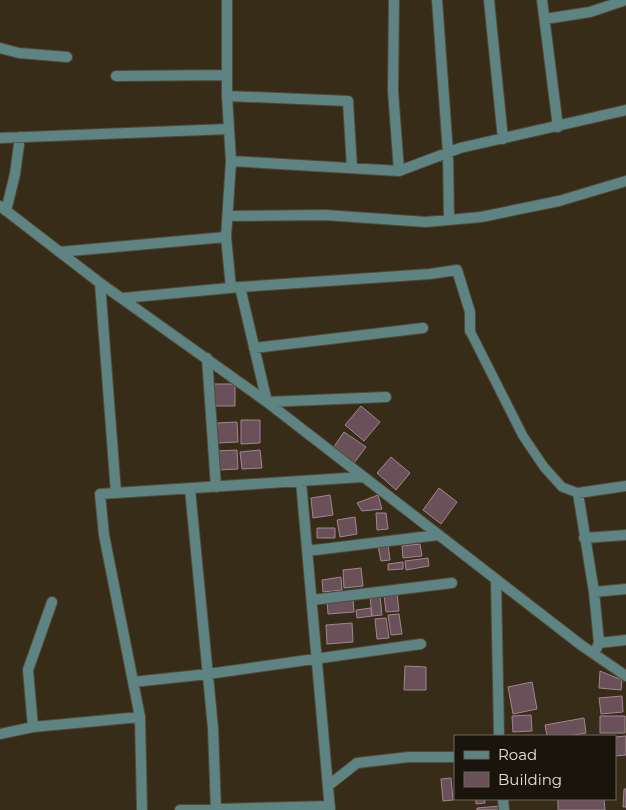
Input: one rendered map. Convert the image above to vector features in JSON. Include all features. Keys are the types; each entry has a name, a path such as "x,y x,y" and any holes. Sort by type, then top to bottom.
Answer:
{"street":[{"path":"228,0 227,96 231,161 226,237 236,288 254,348 266,402"},
{"path":"394,0 393,91 399,171"},
{"path":"437,0 448,153 449,220"},
{"path":"489,0 503,139"},
{"path":"542,0 558,127"},
{"path":"545,20 590,12 626,0"},
{"path":"0,48 67,57"},
{"path":"116,76 227,75"},
{"path":"227,96 348,101 352,168"},
{"path":"231,161 399,171 460,148 626,110"},
{"path":"0,138 229,129"},
{"path":"20,137 15,174 3,208 100,283 266,402 438,536 626,676"},
{"path":"228,216 325,215 426,222 481,217 540,205 626,182"},
{"path":"59,252 226,237"},
{"path":"123,298 430,274 457,270 470,312 470,331"},
{"path":"100,283 116,493"},
{"path":"254,348 423,328"},
{"path":"207,358 216,487"},
{"path":"266,402 386,397"},
{"path":"142,810 140,717 104,535 100,494 362,477"},
{"path":"180,810 330,808 301,481"},
{"path":"594,654 599,643 594,592 578,493 626,486"},
{"path":"190,489 208,674 216,809"},
{"path":"584,538 626,535"},
{"path":"307,551 438,536"},
{"path":"496,580 499,735"},
{"path":"312,600 452,583"},
{"path":"594,592 626,589"},
{"path":"33,727 28,670 52,602"},
{"path":"599,643 626,640"},
{"path":"133,682 208,674 421,644"},
{"path":"0,734 33,727 140,717"},
{"path":"329,785 357,763 409,757 454,758"}],"lane":[{"path":"470,331 482,358 528,444 544,467 562,487 578,493"}],"building":[{"path":"214,384 235,384 235,406 214,406"},
{"path":"361,406 380,422 364,441 345,425"},
{"path":"241,420 260,420 260,443 241,444"},
{"path":"237,422 238,442 217,443 217,423"},
{"path":"344,432 366,447 354,463 333,448"},
{"path":"237,450 238,469 218,470 217,451"},
{"path":"260,450 262,468 242,469 240,452"},
{"path":"391,457 410,473 396,490 377,473"},
{"path":"439,488 457,502 441,524 423,510"},
{"path":"330,495 333,515 313,518 311,498"},
{"path":"378,495 382,509 362,511 357,503"},
{"path":"376,513 386,513 388,529 377,530"},
{"path":"355,517 357,534 340,537 337,520"},
{"path":"317,528 335,528 335,538 317,538"},
{"path":"388,544 390,560 381,561 378,546"},
{"path":"420,544 422,556 403,558 402,546"},
{"path":"428,558 429,566 406,570 405,561"},
{"path":"403,562 403,569 388,570 388,564"},
{"path":"361,568 363,586 344,588 343,570"},
{"path":"341,577 342,590 323,592 322,580"},
{"path":"397,593 399,611 386,612 384,595"},
{"path":"380,596 382,615 372,616 370,597"},
{"path":"353,599 354,612 328,614 327,601"},
{"path":"371,608 372,616 357,618 356,610"},
{"path":"399,614 402,634 391,635 388,615"},
{"path":"386,618 389,638 377,639 375,619"},
{"path":"352,623 353,642 327,644 326,625"},
{"path":"405,666 426,667 426,690 404,690"},
{"path":"600,671 622,680 621,690 599,688"},
{"path":"532,682 537,709 513,714 508,687"},
{"path":"622,696 623,712 601,714 599,698"},
{"path":"531,715 532,731 513,732 512,716"},
{"path":"600,716 625,716 625,733 600,733"},
{"path":"584,718 586,733 547,735 545,725"},
{"path":"626,736 626,755 616,756 616,737"},
{"path":"451,778 453,800 443,801 441,779"},
{"path":"624,789 626,789 626,807 623,807"},
{"path":"476,800 485,800 485,803 476,804"},
{"path":"558,800 604,800 605,810 558,810"},
{"path":"500,806 500,810 477,810 477,808"}]}
